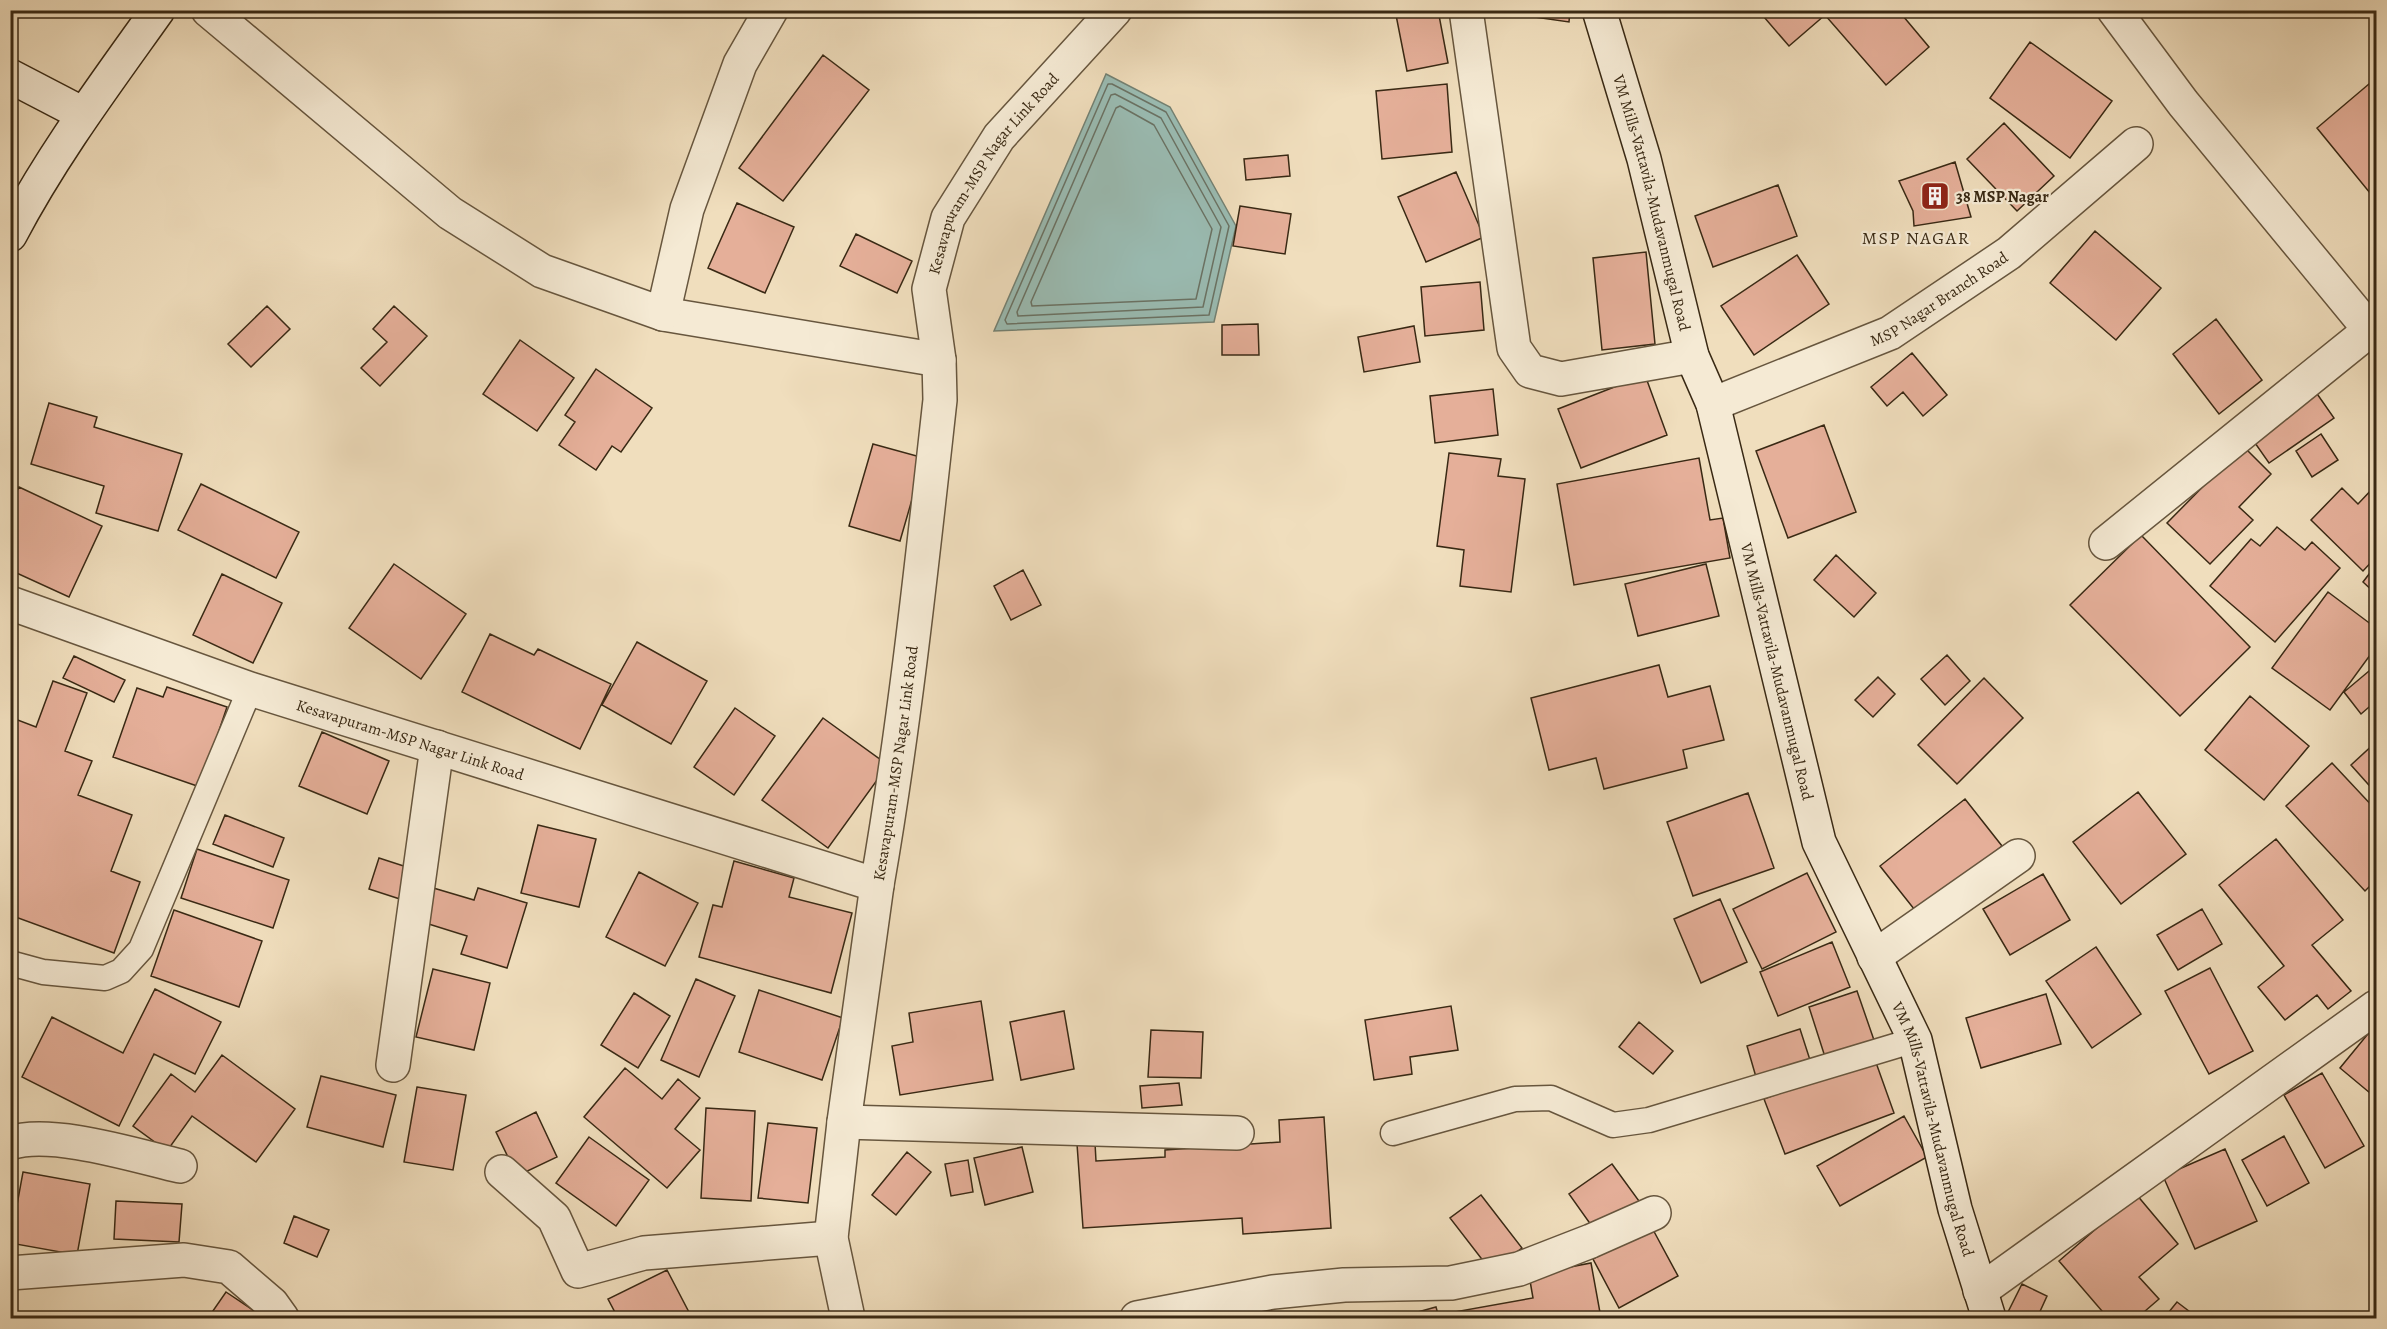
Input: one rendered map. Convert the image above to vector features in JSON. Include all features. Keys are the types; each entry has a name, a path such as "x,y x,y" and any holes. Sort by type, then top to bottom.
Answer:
{"street":[{"path":"10,235 27,202 83,114 158,10"},
{"path":"208,10 450,213 542,271 663,314 939,360"},
{"path":"663,314 687,209 740,64 771,10"},
{"name":"Kesavapuram-MSP Nagar Link Road","path":"10,603 250,688 877,885 896,777 908,689 940,400 939,360 929,289 948,218 999,137 1115,10"},
{"path":"1466,10 1514,348 1530,371 1561,379 1692,356"},
{"name":"VM Mills-Vattavila-Mudavanmugal Road","path":"1599,10 1644,159 1692,356 1713,404 1819,842 1915,1040 1955,1209 1984,1304"},
{"path":"2106,543 2373,329 2183,103 2114,10"},
{"path":"10,76 83,114"},
{"name":"MSP Nagar Branch Road","path":"1713,404 1890,333 2009,253 2136,144"},
{"path":"393,1065 437,747"},
{"path":"1874,957 2018,856"},
{"path":"848,1318 831,1238 844,1122 877,885"},
{"path":"1984,1304 2376,1007"},
{"path":"844,1122 1237,1133"},
{"path":"10,1143 24,1138 64,1140 180,1166"},
{"path":"502,1172 554,1218 579,1271 644,1253 831,1238"},
{"path":"1137,1318 1273,1292 1344,1285 1451,1283 1519,1269 1654,1213"},
{"path":"10,1273 184,1260 229,1267 272,1304 282,1318"}],"lane":[{"path":"10,963 43,972 105,978 121,971 141,950 250,688"},
{"path":"1393,1133 1515,1099 1551,1098 1613,1125 1648,1120 1915,1040"}],"water":[{"path":"1106,74 1170,107 1236,226 1214,322 994,331"}],"building":[{"path":"1395,10 1438,10 1448,63 1407,71"},
{"path":"1506,10 1570,10 1569,22 1506,13"},
{"path":"1758,10 1898,10 1929,47 1886,85 1825,15 1789,46"},
{"path":"2030,42 2112,101 2070,158 1990,98"},
{"path":"823,55 869,90 783,201 739,168"},
{"path":"2376,78 2376,188 2370,193 2317,128"},
{"path":"1447,84 1452,152 1382,159 1376,91"},
{"path":"2004,123 2054,176 2017,211 1967,159"},
{"path":"1288,155 1290,176 1246,180 1244,159"},
{"name":"38 MSP Nagar","path":"1955,162 1971,217 1914,226 1913,211 1899,181"},
{"path":"1456,172 1484,237 1426,262 1398,197"},
{"path":"1778,185 1797,236 1713,267 1695,216"},
{"path":"737,203 794,227 765,293 708,268"},
{"path":"1240,206 1291,214 1285,254 1233,246"},
{"path":"2095,231 2161,288 2116,340 2050,283"},
{"path":"856,234 912,261 897,293 840,266"},
{"path":"1646,252 1655,344 1602,350 1593,258"},
{"path":"1797,255 1829,304 1754,355 1721,306"},
{"path":"1480,282 1484,330 1425,336 1421,287"},
{"path":"267,306 290,329 251,367 228,344"},
{"path":"394,306 427,336 380,386 361,368 387,342 373,329"},
{"path":"2216,319 2262,380 2219,414 2173,354"},
{"path":"1258,324 1259,355 1222,355 1222,325"},
{"path":"1414,326 1420,362 1364,372 1358,337"},
{"path":"520,340 574,378 537,431 483,394"},
{"path":"1912,353 1947,395 1923,416 1903,392 1887,406 1871,387"},
{"path":"596,369 652,408 621,452 612,446 596,470 559,445 575,422 565,415"},
{"path":"1645,375 1667,435 1581,468 1558,409"},
{"path":"2313,388 2334,418 2269,463 2248,433"},
{"path":"1493,389 1498,435 1435,443 1430,396"},
{"path":"49,403 97,417 94,427 182,454 158,531 96,513 104,486 31,464"},
{"path":"1824,425 1856,512 1788,538 1756,451"},
{"path":"2321,434 2338,460 2312,477 2296,451"},
{"path":"873,444 924,458 900,541 849,526"},
{"path":"2243,446 2271,474 2239,507 2253,520 2210,564 2167,523"},
{"path":"1449,453 1501,459 1498,476 1525,479 1511,592 1460,586 1464,550 1437,546"},
{"path":"1699,458 1710,520 1723,518 1730,558 1574,585 1557,484"},
{"path":"201,484 299,532 276,578 178,530"},
{"path":"2376,485 2376,557 2363,571 2311,520 2342,488 2358,504"},
{"path":"19,487 102,526 69,597 10,570 10,505"},
{"path":"2277,527 2305,550 2312,542 2340,568 2275,642 2210,586 2251,539 2260,546"},
{"path":"2141,535 2250,647 2180,716 2070,605"},
{"path":"1836,555 1876,593 1854,617 1814,580"},
{"path":"394,564 466,614 421,679 349,628"},
{"path":"1706,564 1719,616 1638,636 1625,584"},
{"path":"2376,565 2376,594 2363,582"},
{"path":"1023,570 1041,605 1011,620 994,586"},
{"path":"222,574 282,603 253,663 193,635"},
{"path":"2328,592 2376,628 2376,647 2330,710 2272,668"},
{"path":"490,634 534,655 538,649 611,684 580,749 462,692"},
{"path":"637,642 707,681 671,744 602,705"},
{"path":"1947,655 1970,681 1945,705 1921,679"},
{"path":"74,656 125,680 114,702 63,678"},
{"path":"1659,665 1668,697 1710,686 1724,740 1683,750 1687,768 1604,789 1596,758 1549,770 1531,698"},
{"path":"2375,666 2376,701 2361,714 2344,692"},
{"path":"1878,677 1895,694 1873,717 1855,700"},
{"path":"1984,678 2023,718 1957,784 1918,745"},
{"path":"53,681 87,693 65,751 92,761 78,795 132,815 111,871 140,882 114,953 10,915 10,717 36,727"},
{"path":"167,687 227,707 200,787 113,757 137,688 163,697"},
{"path":"2250,696 2309,746 2264,800 2205,750"},
{"path":"735,708 775,736 734,795 694,767"},
{"path":"823,718 888,765 828,848 762,800"},
{"path":"322,732 389,761 367,814 299,786"},
{"path":"2376,742 2376,793 2351,765"},
{"path":"2332,763 2376,810 2376,880 2365,891 2286,806"},
{"path":"2138,792 2186,854 2121,904 2073,842"},
{"path":"1748,793 1774,868 1693,896 1667,822"},
{"path":"1965,799 2002,846 1918,914 1880,866"},
{"path":"225,815 284,838 273,867 213,844"},
{"path":"538,825 596,839 579,907 521,893"},
{"path":"2276,839 2343,920 2312,945 2351,991 2328,1009 2317,995 2285,1020 2258,987 2284,966 2219,885"},
{"path":"197,849 289,880 273,928 181,898"},
{"path":"379,858 416,870 406,901 369,889"},
{"path":"734,861 794,878 789,897 852,913 831,993 699,957 713,905 722,907"},
{"path":"639,872 698,903 665,966 606,937"},
{"path":"1807,873 1836,932 1762,969 1733,909"},
{"path":"2043,874 2070,920 2010,955 1983,909"},
{"path":"430,887 474,900 478,888 527,903 507,968 461,954 467,936 419,921"},
{"path":"1720,899 1747,962 1701,983 1674,919"},
{"path":"2202,909 2222,944 2178,970 2157,935"},
{"path":"174,910 262,941 239,1007 151,976"},
{"path":"1832,942 1850,987 1778,1016 1760,972"},
{"path":"2096,947 2141,1014 2092,1048 2046,981"},
{"path":"2210,968 2253,1051 2209,1074 2165,991"},
{"path":"433,969 490,983 474,1050 416,1037"},
{"path":"696,979 735,996 699,1077 661,1060"},
{"path":"155,989 221,1022 195,1074 154,1054 119,1126 22,1077 52,1017 123,1053"},
{"path":"759,990 843,1018 822,1080 739,1052"},
{"path":"1857,991 1875,1043 1826,1060 1809,1007"},
{"path":"634,993 670,1016 638,1068 601,1045"},
{"path":"2046,994 2061,1044 1981,1068 1966,1018"},
{"path":"981,1001 993,1080 900,1095 892,1046 913,1042 909,1013"},
{"path":"1451,1006 1458,1050 1410,1057 1412,1074 1374,1080 1365,1020"},
{"path":"1064,1011 1074,1069 1021,1080 1010,1022"},
{"path":"1639,1022 1673,1051 1653,1074 1619,1047"},
{"path":"2376,1024 2376,1098 2340,1068"},
{"path":"1800,1029 1810,1060 1756,1077 1747,1046"},
{"path":"1151,1030 1203,1032 1201,1078 1148,1077"},
{"path":"222,1055 295,1109 256,1162 192,1116 167,1151 133,1126 171,1074 195,1092"},
{"path":"1874,1057 1894,1113 1785,1154 1764,1099"},
{"path":"625,1068 662,1099 678,1079 700,1098 675,1129 700,1150 667,1188 584,1117"},
{"path":"2322,1073 2364,1146 2325,1168 2284,1095"},
{"path":"321,1076 396,1095 383,1147 307,1127"},
{"path":"1179,1083 1182,1105 1142,1108 1140,1086"},
{"path":"417,1087 466,1095 453,1170 404,1162"},
{"path":"706,1108 755,1111 751,1201 701,1198"},
{"path":"536,1112 557,1157 517,1176 496,1132"},
{"path":"1904,1116 1927,1157 1840,1206 1817,1166"},
{"path":"1324,1117 1331,1228 1243,1234 1242,1218 1083,1228 1077,1144 1095,1143 1096,1161 1165,1157 1165,1150 1280,1142 1279,1120"},
{"path":"768,1123 817,1128 808,1203 758,1198"},
{"path":"2284,1136 2309,1183 2267,1206 2242,1160"},
{"path":"589,1137 649,1180 616,1226 556,1183"},
{"path":"1022,1147 1033,1192 985,1205 974,1158"},
{"path":"2225,1149 2257,1221 2195,1249 2163,1176"},
{"path":"907,1152 931,1172 896,1215 872,1195"},
{"path":"968,1160 973,1192 951,1196 945,1164"},
{"path":"1612,1164 1639,1201 1596,1232 1569,1194"},
{"path":"23,1172 90,1184 77,1255 10,1243"},
{"path":"2136,1194 2178,1244 2139,1277 2159,1299 2137,1318 2108,1318 2059,1261"},
{"path":"1481,1195 1522,1248 1491,1271 1450,1218"},
{"path":"116,1201 182,1204 179,1242 114,1239"},
{"path":"294,1216 329,1230 317,1257 284,1243"},
{"path":"1651,1226 1678,1276 1619,1308 1593,1259"},
{"path":"1591,1263 1601,1318 1444,1318 1443,1314 1533,1298 1529,1275"},
{"path":"667,1270 692,1318 618,1318 608,1299"},
{"path":"2022,1284 2047,1296 2037,1318 2005,1318"},
{"path":"226,1292 265,1318 208,1318"},
{"path":"2177,1302 2198,1318 2164,1318"},
{"path":"1436,1307 1439,1318 1396,1318"}],"place":[{"name":"38 MSP Nagar","path":"1935,196"}],"district":[{"name":"MSP NAGAR","path":"1916,238"}]}
